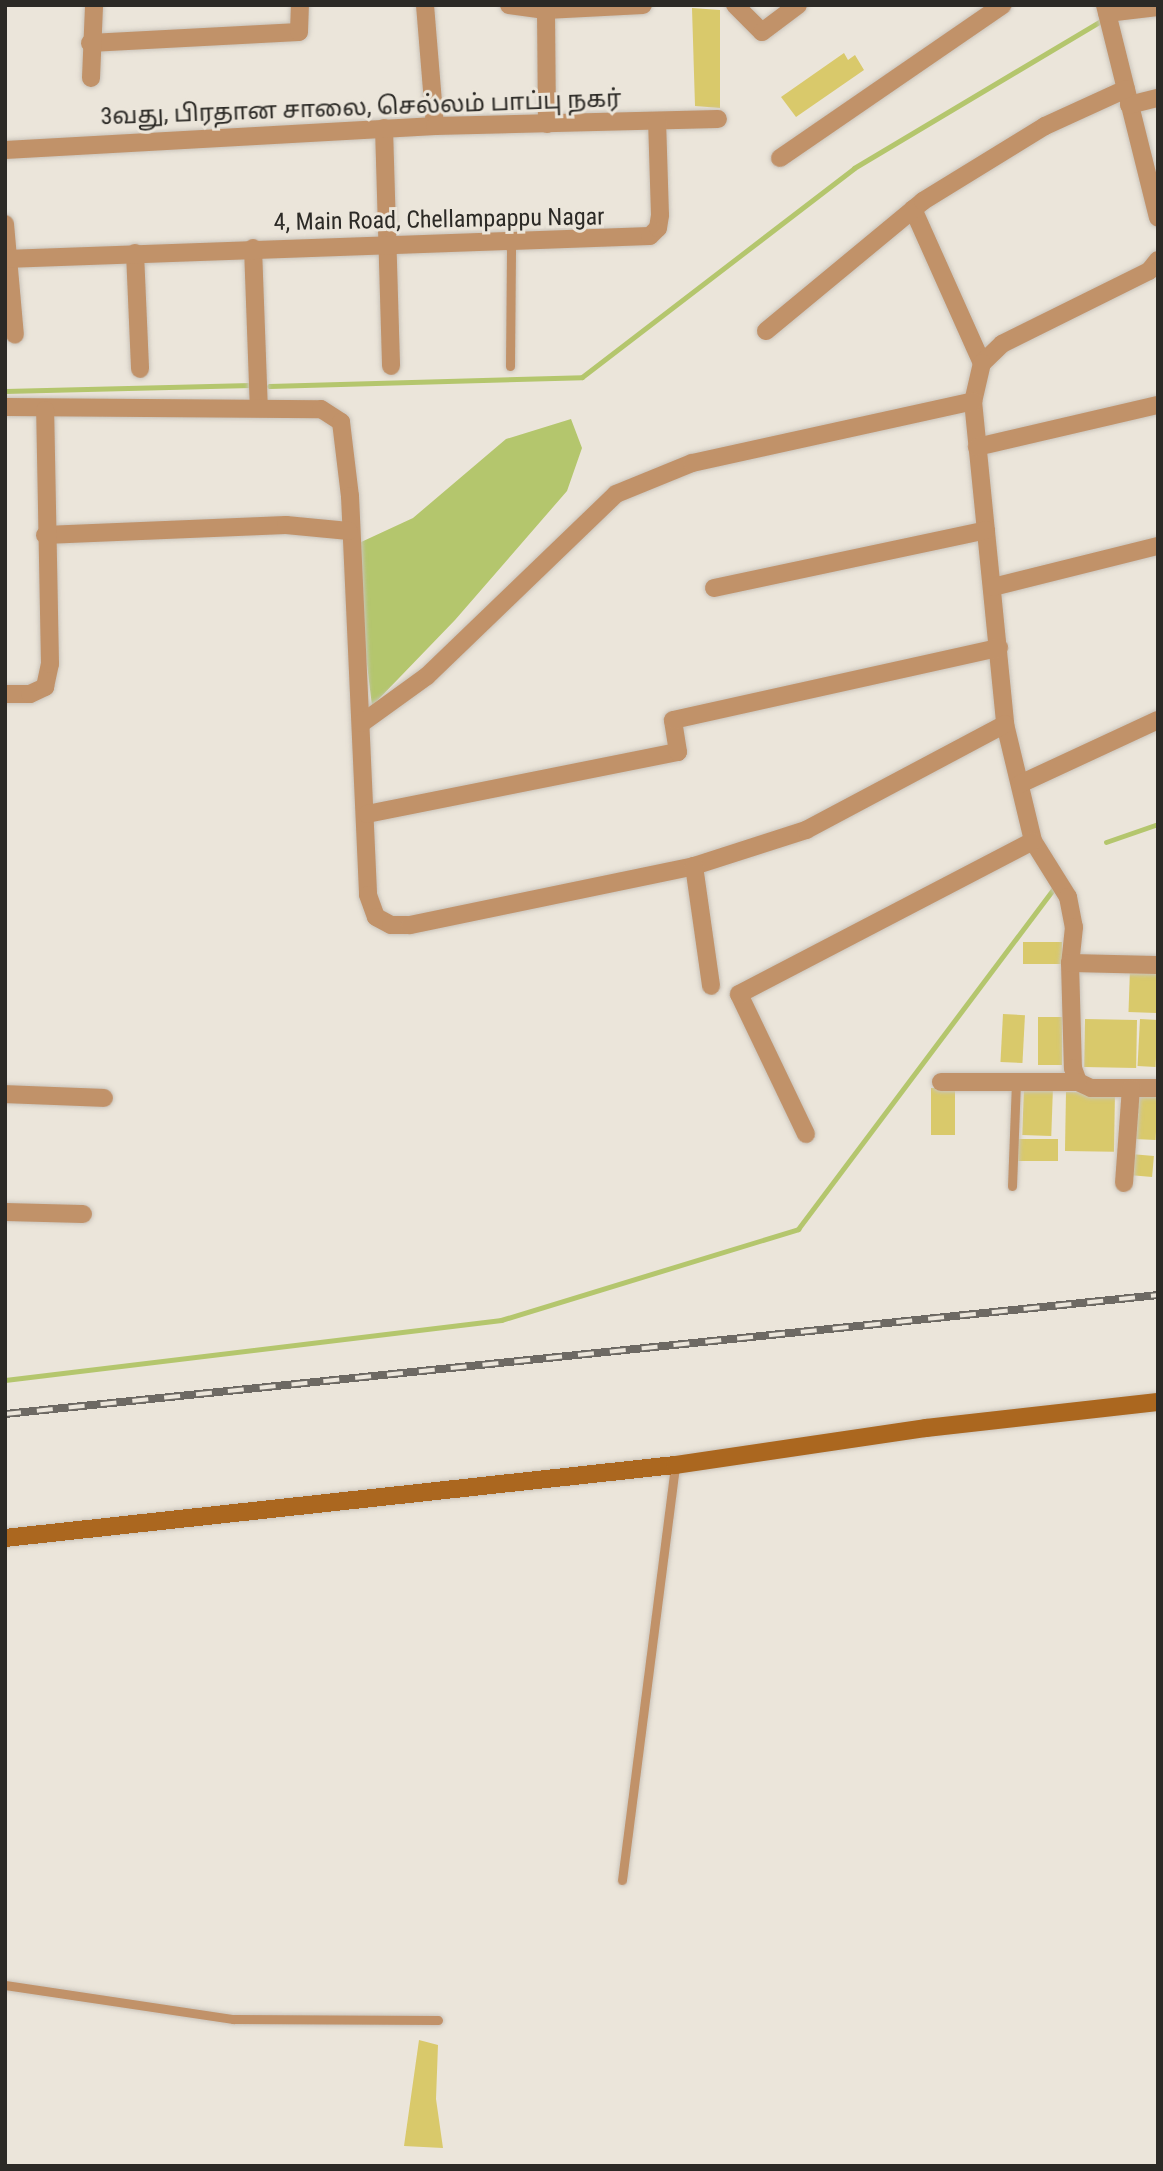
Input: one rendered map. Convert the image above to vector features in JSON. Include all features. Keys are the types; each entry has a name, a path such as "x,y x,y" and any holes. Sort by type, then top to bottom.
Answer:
{"street":[{"path":"91,78 90,43 94,5"},
{"path":"90,43 299,32 300,5"},
{"path":"425,5 435,126"},
{"path":"509,5 546,10 643,5"},
{"path":"735,5 762,32 799,5"},
{"path":"780,158 1003,5"},
{"path":"1158,7 1106,9 1158,217"},
{"path":"546,10 547,124"},
{"path":"766,331 913,209 1045,126 1127,97 1158,98"},
{"name":"3வது, பிரதான சாலை, செல்லம் பாப்பு நகர்","path":"5,149 384,128 718,119"},
{"name":"4, Main Road, Chellampappu Nagar","path":"6,259 253,248 627,240 650,236 658,228 657,121"},
{"path":"384,128 390,366"},
{"path":"913,209 982,363"},
{"path":"5,224 6,259 15,335"},
{"path":"253,248 259,408"},
{"path":"135,253 140,369"},
{"path":"1079,1082 1073,1068 1070,963 1074,927 1068,898 1033,841 1005,724 973,401 982,363 1002,344 1149,271 1158,260"},
{"path":"362,723 427,676 616,494 692,463 973,401"},
{"path":"977,447 1157,405"},
{"path":"5,407 45,410 321,409 334,413 341,422 362,723 369,895 376,917 391,925 410,925 694,866 806,830 1005,724"},
{"path":"5,694 30,694 45,687 50,664 45,536 45,410"},
{"path":"45,536 286,525 349,531"},
{"path":"713,588 986,530"},
{"path":"993,587 1158,546"},
{"path":"367,814 678,752 673,720 999,648"},
{"path":"1020,784 1158,720"},
{"path":"806,1134 739,994 1033,841"},
{"path":"694,866 711,986"},
{"path":"1070,963 1158,965"},
{"path":"941,1082 1079,1082 1091,1088 1158,1088"},
{"path":"1124,1183 1131,1088"},
{"path":"5,1094 104,1098"},
{"path":"5,1212 83,1214"},
{"path":"5,1538 675,1465 926,1428 1158,1402"}],"lane":[{"path":"510,243 510,366"},
{"path":"1012,1186 1016,1082"},
{"path":"622,1880 675,1465"},
{"path":"5,1985 233,2019 438,2020"}],"shaded area":[{"path":"571,419 582,448 567,491 455,620 372,706 361,614 359,543 413,518 506,439"}],"building":[{"path":"692,8 720,10 720,108 695,106"},
{"path":"844,53 848,60 855,55 864,70 796,117 781,97"},
{"path":"1023,942 1062,942 1062,964 1023,964"},
{"path":"1130,969 1158,970 1156,1013 1128,1012"},
{"path":"1003,1014 1025,1015 1022,1063 1000,1062"},
{"path":"1038,1017 1062,1017 1062,1065 1038,1065"},
{"path":"1085,1019 1137,1020 1136,1068 1084,1067"},
{"path":"1140,1019 1158,1020 1156,1067 1138,1066"},
{"path":"1024,1086 1053,1087 1051,1136 1022,1135"},
{"path":"931,1088 955,1088 955,1135 931,1135"},
{"path":"1066,1092 1115,1093 1114,1152 1065,1151"},
{"path":"1137,1093 1158,1094 1156,1140 1135,1139"},
{"path":"1016,1139 1058,1139 1058,1161 1016,1161"},
{"path":"1131,1154 1154,1156 1152,1177 1129,1175"},
{"path":"419,2040 438,2045 436,2099 443,2148 404,2146"}],"waterway":[{"path":"269,386 582,377 854,168 1101,21"},
{"path":"5,391 251,385"},
{"path":"1106,842 1158,824"},
{"path":"5,1380 501,1320 798,1229 1056,886"}],"railway":[{"path":"5,1414 1158,1295"}]}
